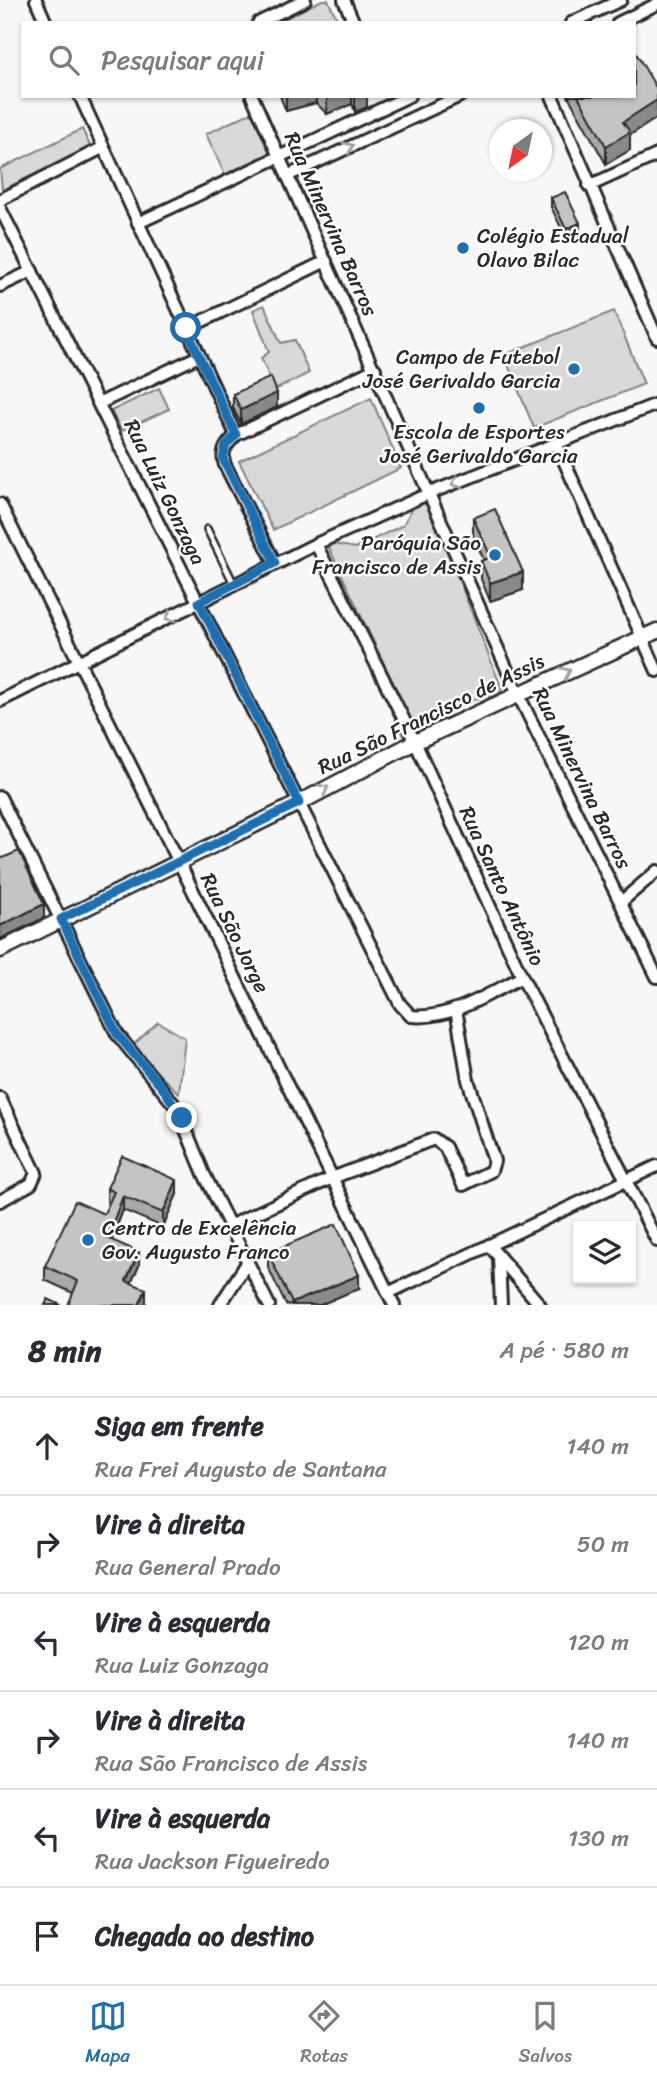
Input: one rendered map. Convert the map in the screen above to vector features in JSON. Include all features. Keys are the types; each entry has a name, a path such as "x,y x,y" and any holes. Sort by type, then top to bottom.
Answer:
{"street":[{"path":"36,0 45,21"},
{"path":"262,21 305,0"},
{"path":"344,0 353,21"},
{"path":"575,21 621,0"},
{"path":"622,21 657,4"},
{"name":"Rua Minervina Barros","path":"253,98 518,694 657,977"},
{"path":"287,176 456,98"},
{"path":"553,98 657,338"},
{"path":"81,99 236,435"},
{"path":"138,223 279,157 387,101"},
{"path":"0,200 102,148"},
{"path":"589,186 657,155"},
{"name":"Rua Luiz Gonzaga","path":"0,208 400,1004 411,1016 430,1016 456,1009"},
{"path":"186,328 326,261"},
{"path":"0,286 32,271"},
{"path":"100,403 199,356"},
{"path":"275,563 223,459 226,445 236,435 375,369"},
{"path":"0,701 316,544 430,493 657,404"},
{"path":"557,445 657,671"},
{"name":"Rua São Jorge","path":"0,504 179,862 394,1305"},
{"name":"Rua Santo Antônio","path":"316,544 415,741 522,978 657,1241"},
{"name":"Rua São Francisco de Assis","path":"0,950 299,803 415,741 657,631"},
{"path":"0,797 117,1034 177,1108 229,1226 269,1305"},
{"path":"621,902 657,871"},
{"path":"229,1226 332,1178 434,1139 445,1147 463,1185 485,1175 494,1166 468,1080 456,1009 522,978"},
{"path":"0,1098 33,1164 35,1180 0,1202"},
{"path":"388,1293 657,1166"},
{"path":"489,1245 540,1305"},
{"path":"499,1258 502,1305"},
{"path":"220,1305 247,1263"}],"lane":[{"path":"207,529 234,584"}],"shaded area":[{"path":"322,0 328,0 338,21 280,21"},
{"path":"254,111 271,152 225,175 206,134"},
{"path":"82,129 91,148 2,190 0,169"},
{"path":"264,305 281,343 295,340 309,373 275,390 261,358 269,352 253,310"},
{"name":"Campo de Futebol José Gerivaldo Garcia","path":"614,311 644,384 534,428 504,355"},
{"path":"159,388 169,409 122,431 111,411"},
{"path":"371,398 401,468 273,530 239,461"},
{"path":"423,503 429,505 502,689 498,695 475,699 452,709 444,722 423,730 413,725 329,548 334,544 356,548 403,525 413,507"},
{"path":"158,1022 185,1038 179,1093 130,1048"}],"building":[{"path":"636,53 657,89 657,100 623,122 630,132 606,146 579,98 636,98"},
{"path":"565,192 580,223 566,229 551,198"},
{"path":"271,377 277,393 241,410 233,394"},
{"path":"495,509 523,572 490,583 481,561 491,557 473,518"},
{"path":"19,851 44,904 0,926 0,859"},
{"name":"Centro de Excelência Gov. Augusto Franco","path":"122,1156 177,1180 163,1213 123,1196 107,1238 139,1252 126,1281 146,1289 139,1305 68,1305 78,1281 45,1266 75,1201 104,1214 114,1192 107,1188"},
{"path":"336,1224 359,1275 292,1303 268,1253"},
{"path":"48,1299 61,1305 45,1305"}],"place":[{"name":"Colégio Estadual Olavo Bilac","path":"463,248"},
{"name":"Campo de Futebol José Gerivaldo Garcia","path":"574,369"},
{"name":"Escola de Esportes José Gerivaldo Garcia","path":"479,408"},
{"name":"Paróquia São Francisco de Assis","path":"495,555"},
{"name":"Centro de Excelência Gov. Augusto Franco","path":"88,1240"}],"route":[{"path":"182,1118 165,1091 117,1034 61,919 299,803 199,602 275,563 225,465 223,453 226,445 236,435 186,328"}]}
